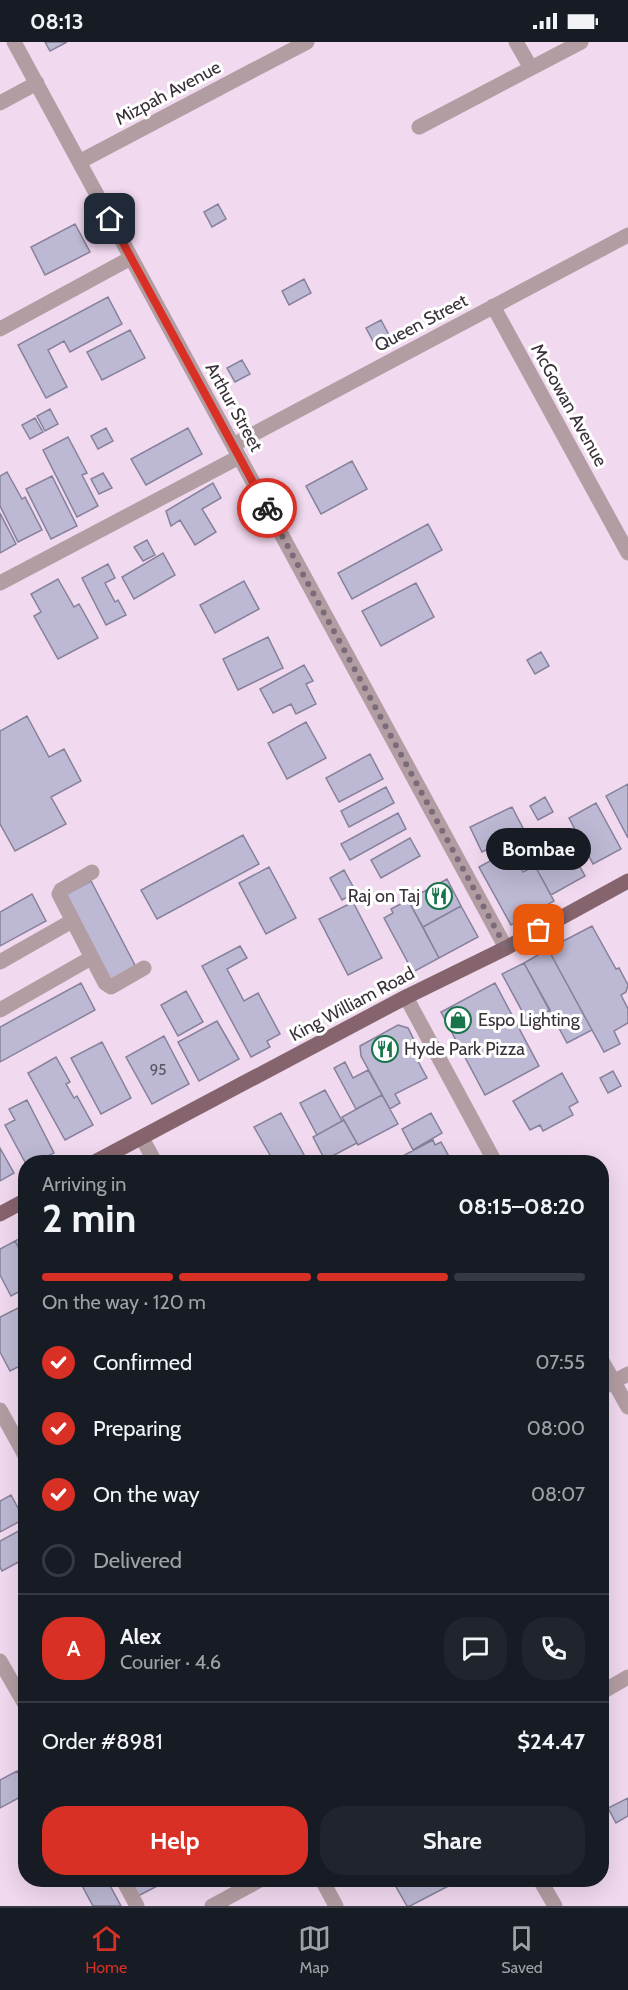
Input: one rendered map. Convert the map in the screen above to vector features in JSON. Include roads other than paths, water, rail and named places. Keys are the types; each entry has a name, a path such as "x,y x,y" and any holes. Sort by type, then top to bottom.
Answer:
{"main road":[{"name":"King William Road","path":"108,1155 628,882"},
{"path":"0,1214 18,1204"}],"street":[{"name":"Arthur Street","path":"14,42 506,948"},
{"name":"Mizpah Avenue","path":"79,162 307,42"},
{"path":"516,42 531,68"},
{"path":"419,127 581,42"},
{"path":"0,103 37,83"},
{"name":"Queen Street","path":"0,583 493,306 628,235"},
{"path":"0,329 131,258"},
{"name":"McGowan Avenue","path":"493,306 628,553"},
{"path":"92,872 61,890 59,894 91,958 105,983 111,987 144,968"},
{"path":"0,962 72,921"},
{"path":"0,1010 91,958"},
{"path":"406,997 491,1155"},
{"path":"142,1137 151,1155"},
{"path":"609,1384 628,1374"},
{"path":"609,1387 628,1407"},
{"path":"0,1410 18,1443"},
{"path":"0,1661 18,1692"},
{"path":"609,1688 628,1677"},
{"path":"127,1887 137,1906"},
{"path":"212,1906 245,1887"},
{"path":"326,1887 336,1906"},
{"path":"544,1887 555,1906"}],"place":[{"name":"Raj on Taj","path":"439,896"},
{"name":"Bombae","path":"539,930"},
{"name":"Espo Lighting","path":"458,1020"},
{"name":"Hyde Park Pizza","path":"385,1049"}]}
